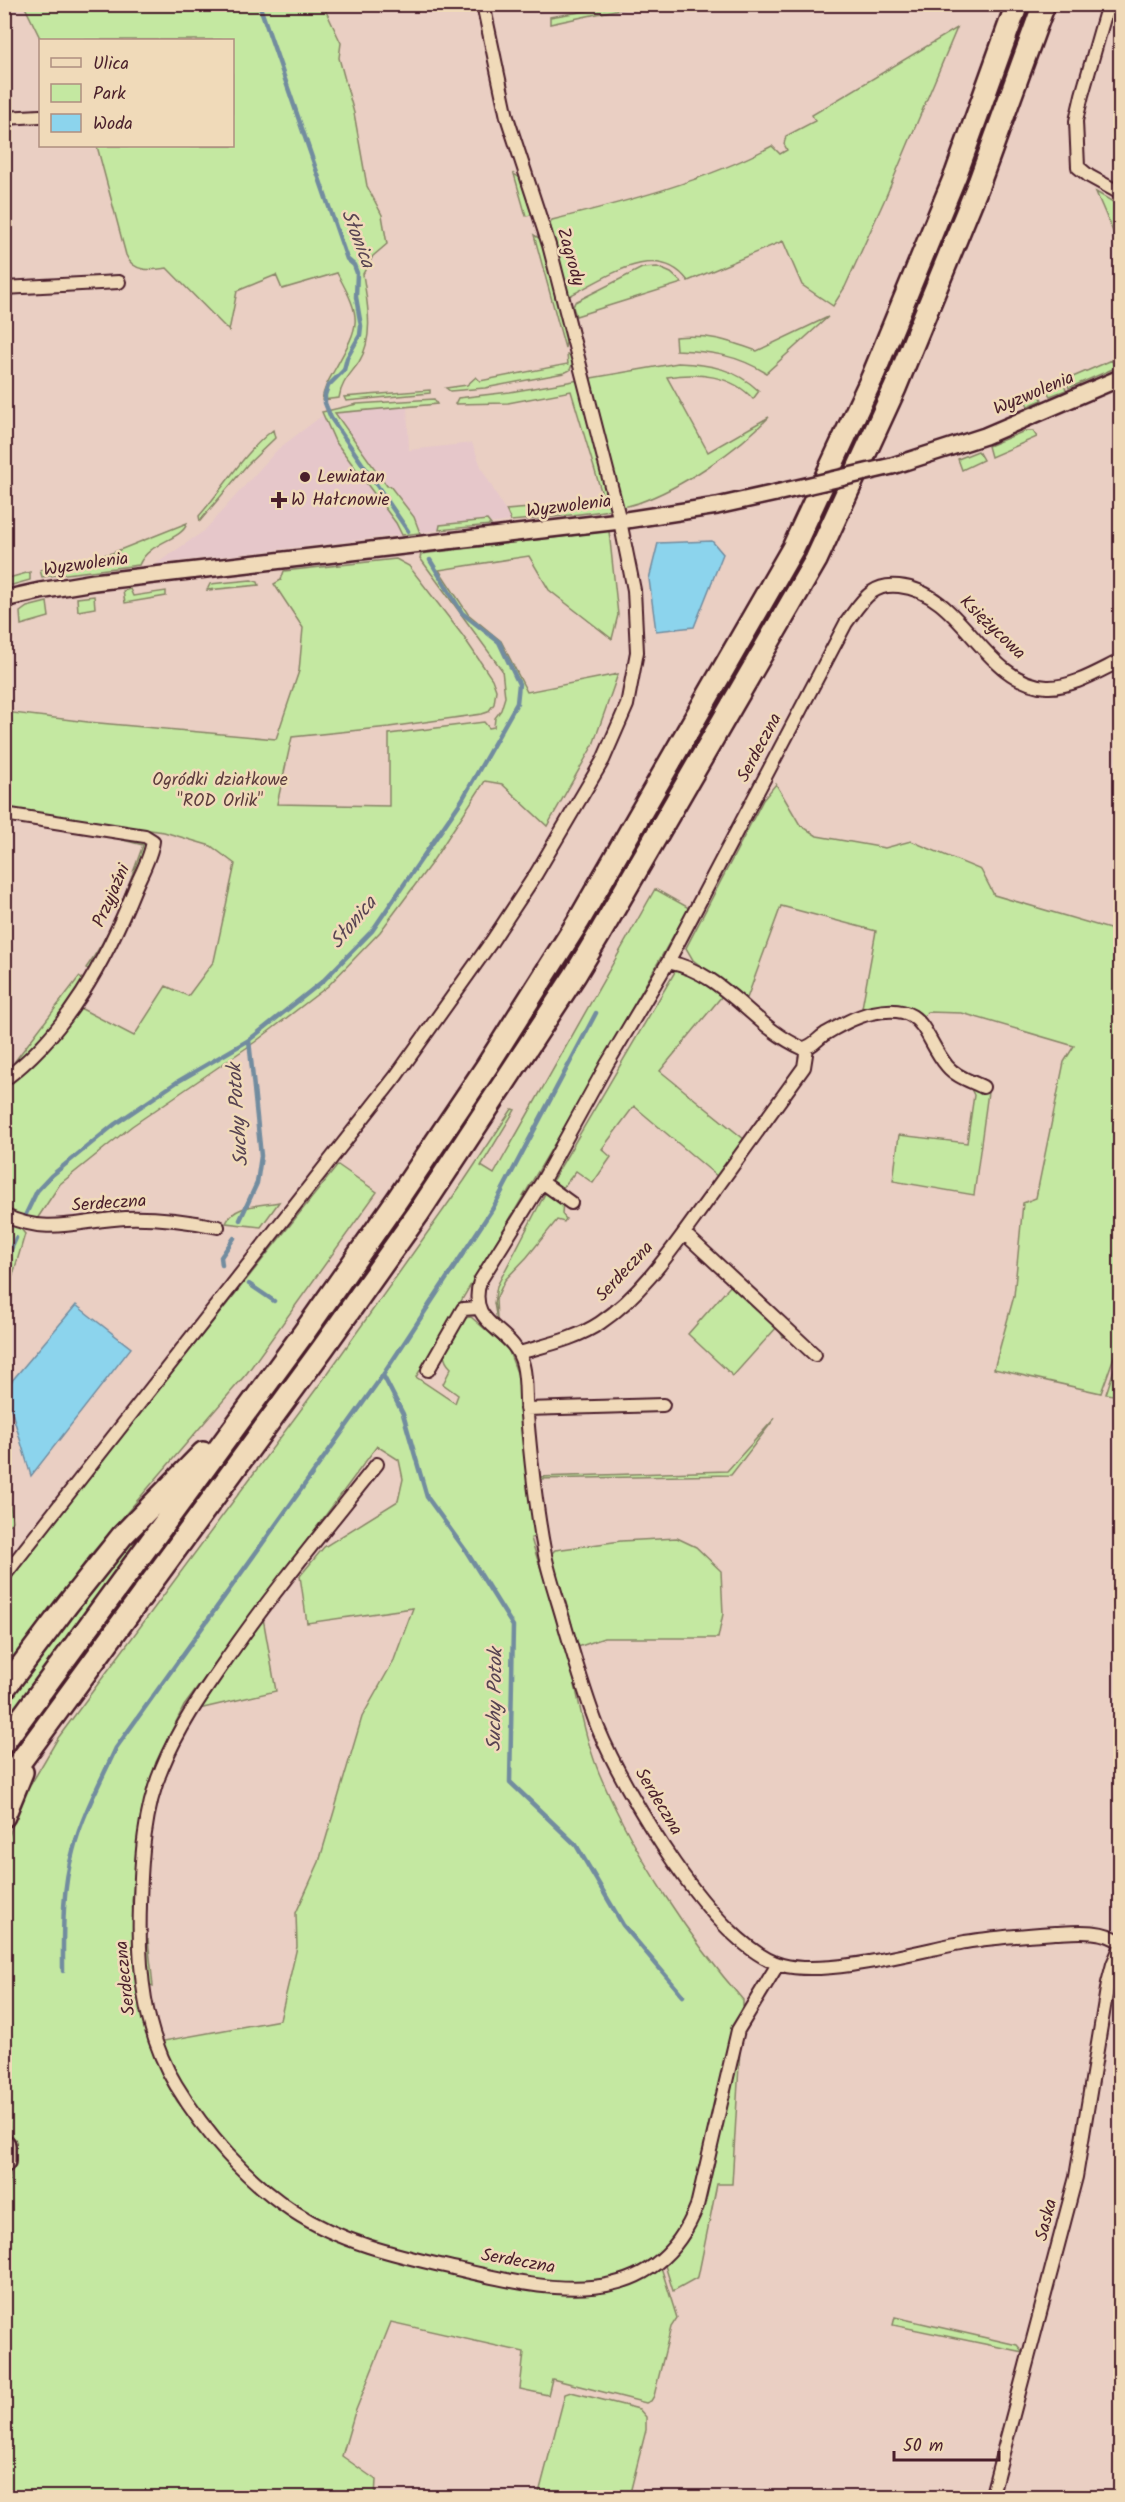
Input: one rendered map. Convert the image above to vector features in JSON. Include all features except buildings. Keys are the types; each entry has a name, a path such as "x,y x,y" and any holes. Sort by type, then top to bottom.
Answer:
{"highway":[{"path":"4,1742 397,1200 578,922 793,549 876,367 956,174 1017,4"},
{"path":"4,1784 418,1214 575,975 737,699 816,560 895,388 979,183 1044,4"},
{"path":"4,1689 67,1605 123,1536 156,1499 244,1413"},
{"path":"4,1816 34,1744"},
{"path":"4,2145 4,2161"}],"street":[{"name":"Zagrody","path":"4,1576 396,1076 498,932 536,873 603,760 627,705 637,652 634,590 620,521 549,245 507,117 483,4"},
{"path":"1108,4 1076,121 1078,167 1089,176 1120,193"},
{"path":"4,118 39,116"},
{"path":"4,288 119,282"},
{"name":"Wyzwolenia","path":"4,599 94,582 620,521 717,506 892,466 944,451 986,436 1120,378"},
{"name":"Serdeczna","path":"478,1308 476,1294 480,1281 542,1182 607,1064 668,962 846,623 858,606 874,590 889,585 910,587"},
{"name":"Księżycowa","path":"910,587 926,592 939,602 997,662 1029,683 1057,686 1080,680 1120,661"},
{"name":"Przyjaźni","path":"4,814 146,836 153,841 132,897 88,986 32,1057 4,1080"},
{"path":"668,962 686,965 703,973 795,1045 807,1048 825,1035 865,1015 885,1011 902,1012 922,1025 949,1069 984,1087"},
{"name":"Serdeczna","path":"377,1464 259,1613 180,1729 160,1770 148,1815 141,1861 139,1941 147,2016 154,2044 176,2085 230,2156 292,2210 332,2233 386,2252 519,2284 584,2289 607,2285 630,2277 661,2261 676,2247 689,2226 697,2206 738,2030 778,1964 740,1940 701,1899 661,1843 621,1777 598,1727 546,1559 535,1496 524,1366 519,1353 575,1335 605,1319 644,1281 684,1233 804,1067 807,1048"},
{"path":"542,1182 571,1203"},
{"name":"Serdeczna","path":"4,1215 19,1222 40,1226 140,1218 169,1219 218,1227"},
{"path":"684,1233 815,1355"},
{"path":"428,1370 463,1309 478,1308 519,1353"},
{"path":"526,1409 663,1405"},
{"path":"778,1964 823,1968 995,1937 1052,1933 1107,1934 1120,1942"},
{"name":"Saska","path":"991,2498 1076,2177 1108,1983 1120,1948"}],"shaded area":[{"path":"407,405 409,450 472,443 482,469 511,521 416,533 403,509 335,412"},
{"path":"323,415 335,441 396,523 402,535 156,564 204,531 278,449"}],"green space":[{"path":"628,4 639,5 550,24 550,17"},
{"path":"24,5 323,5 341,43 339,58 354,113 367,186 382,215 387,244 373,256 363,274 368,319 367,341 359,362 342,387 339,398 322,400 327,384 350,342 355,322 351,302 337,273 282,289 276,275 237,291 229,331 167,268 149,270 138,268 129,261 126,255 97,147 234,147 234,39 41,39"},
{"path":"957,28 884,201 845,287 833,306 802,285 783,241 688,281 675,269 661,263 646,263 630,266 569,296 550,224 552,220 637,198 692,180 772,146 780,154 787,150 784,144 786,136 815,121 812,115"},
{"path":"514,174 520,178 532,215 526,216"},
{"path":"1096,192 1120,206 1120,248"},
{"path":"534,235 542,240 567,337 565,348"},
{"path":"657,267 671,273 682,283 576,316 573,307 575,302 642,268"},
{"path":"828,317 766,373 723,355 676,350 675,337 698,336 726,341 757,351"},
{"path":"567,354 573,362 570,370 564,373 485,388 450,391 446,388 467,385 476,377 480,381 568,364"},
{"path":"1112,360 1115,368 1069,388 1066,380"},
{"path":"678,363 722,369 741,377 759,391 753,399 735,385 713,377 690,375 667,377 708,452 769,417 742,442 690,478 638,503 606,511 551,517 549,506 604,501 571,391 508,403 455,404 458,398 510,392"},
{"path":"1063,381 1066,390 1050,396 1046,389"},
{"path":"430,390 430,393 346,401 344,397"},
{"path":"1039,392 1042,400 1028,406 1024,398"},
{"path":"434,399 437,404 335,413 387,486 390,486 414,517 420,533 402,535 396,523 335,441 322,412 357,404"},
{"path":"273,430 275,438 247,465 200,521 199,516 243,460"},
{"path":"1025,431 1033,431 1037,437 991,457 988,446"},
{"path":"978,451 983,460 962,470 958,459"},
{"path":"542,507 544,518 511,521 506,510"},
{"path":"487,520 491,525 439,530 440,525"},
{"path":"187,523 179,533 150,551 139,565 42,577 40,570 112,553"},
{"name":"Ogródki działkowe \"ROD Orlik\"","path":"609,531 618,615 612,639 549,590 529,556 439,570 468,614 501,641 527,692 618,674 593,745 547,826 502,784 485,781 430,865 380,932 328,986 255,1042 132,1126 60,1184 35,1222 5,1209 5,1086 80,1008 134,1036 166,986 188,996 214,961 235,864 211,846 164,832 5,809 5,712 276,739 299,671 303,628 274,584 281,580 284,571 396,559 409,566 463,636 492,679 496,690 494,704 488,712 482,714 292,737 277,804 389,806 389,734 484,722 489,728 494,727 495,718 501,710 505,697 502,670 420,558 421,554"},
{"path":"30,572 30,580 5,587 5,579"},
{"path":"251,580 258,582 259,585 207,590 210,584"},
{"path":"130,589 133,596 166,591 166,596 125,603 123,591"},
{"path":"94,596 95,608 78,611 77,598"},
{"path":"47,602 49,617 21,625 20,612 27,607"},
{"path":"776,784 800,825 817,836 885,848 911,841 981,870 994,895 1120,932 1120,1340 1101,1393 994,1369 1014,1296 1023,1203 1036,1198 1064,1062 1074,1046 962,1013 927,1012 922,1019 861,1013 876,931 781,906 746,1001 693,960 686,948 763,800"},
{"path":"124,839 144,842 146,845 128,893 91,970 86,968 112,924 143,845"},
{"path":"655,889 689,908 562,1131 416,1377 455,1403 458,1395 443,1384 451,1368 444,1356 450,1338 463,1318 471,1317 508,1349 519,1378 529,1495 537,1537 531,1538 562,1632 596,1766 616,1810 648,1868 703,1951 743,2000 743,2007 733,2029 717,2092 693,2205 686,2225 659,2259 607,2282 584,2285 519,2280 387,2249 332,2229 294,2207 234,2153 208,2126 179,2082 158,2042 280,2020 297,1947 296,1913 319,1862 362,1717 394,1660 413,1608 307,1623 300,1576 324,1547 398,1501 403,1479 399,1460 377,1446 184,1706 156,1762 144,1806 132,1901 141,2006 149,2042 163,2077 177,2101 240,2174 282,2211 342,2243 343,2240 374,2251 466,2275 539,2290 583,2292 623,2283 660,2264 677,2318 671,2327 654,2396 646,2403 552,2379 548,2395 520,2389 524,2352 391,2322 354,2415 342,2456 376,2480 375,2497 5,2498 4,2218 12,2162 4,2060 4,1851 20,1803 58,1738 328,1373 512,1109 515,1110 481,1166 494,1174"},
{"path":"676,970 699,978 722,996 660,1071 745,1140 718,1177 634,1106 602,1149 611,1157 593,1183 576,1171 561,1190 551,1183"},
{"path":"79,977 85,981 69,1004 13,1066 12,1065"},
{"path":"969,1085 988,1092 974,1195 893,1181 899,1135 967,1143 974,1095"},
{"path":"338,1165 377,1192 247,1373 93,1552 5,1668 5,1582"},
{"path":"548,1188 563,1200 562,1214 566,1219 564,1222 557,1220 505,1280 496,1299 497,1320 494,1303 497,1286"},
{"path":"279,1202 261,1227 226,1223 235,1212 242,1209"},
{"path":"5,1218 18,1225 25,1234 5,1302"},
{"path":"732,1284 782,1330 784,1335 783,1337 777,1327 733,1376 688,1334"},
{"path":"1120,1351 1120,1396 1106,1394"},
{"path":"775,1418 731,1475 538,1479 538,1477 727,1471"},
{"path":"4,1470 13,1521 5,1529 4,1529"},
{"path":"156,1512 159,1514 5,1721 4,1708 127,1545"},
{"path":"677,1538 696,1547 721,1571 723,1614 718,1638 604,1638 572,1649 546,1559 555,1550 621,1541"},
{"path":"263,1618 276,1691 199,1709"},
{"path":"148,1939 153,1986 147,1984 143,1940"},
{"path":"741,2032 732,2184 717,2184 698,2277 673,2291 664,2262 691,2227"},
{"path":"895,2317 1017,2345 1023,2352 893,2325"},
{"path":"571,2392 639,2409 646,2417 646,2430 629,2497 538,2497 565,2394"}],"water":[{"path":"712,541 723,554 694,627 656,631 649,579 658,543"},
{"path":"76,1305 131,1348 31,1476 5,1389"}],"waterway":[{"name":"Słonica","path":"259,4 347,259 354,265 357,273 356,297 361,326 360,335 347,358 344,370 328,386 325,403 331,418 408,531"},
{"name":"Słonica","path":"24,1218 37,1191 51,1176 115,1124 177,1082 249,1040 323,981 372,931 462,800 517,703 519,684 499,642 462,613 430,560"},
{"path":"63,1971 64,1910 69,1865 81,1824 116,1748 383,1375 493,1208 596,1013"},
{"name":"Suchy Potok","path":"240,1220 257,1183 261,1156 249,1040"},
{"name":"Słonica","path":"4,1265 16,1238"},
{"path":"222,1265 221,1257 234,1238"},
{"path":"249,1284 274,1301"},
{"name":"Suchy Potok","path":"383,1375 403,1414 427,1497 466,1551 513,1626 510,1782 576,1845 623,1925 683,1996"}],"place":[{"name":"Lewiatan","path":"305,477"},
{"name":"W Hałcnowie","path":"279,500"}]}
